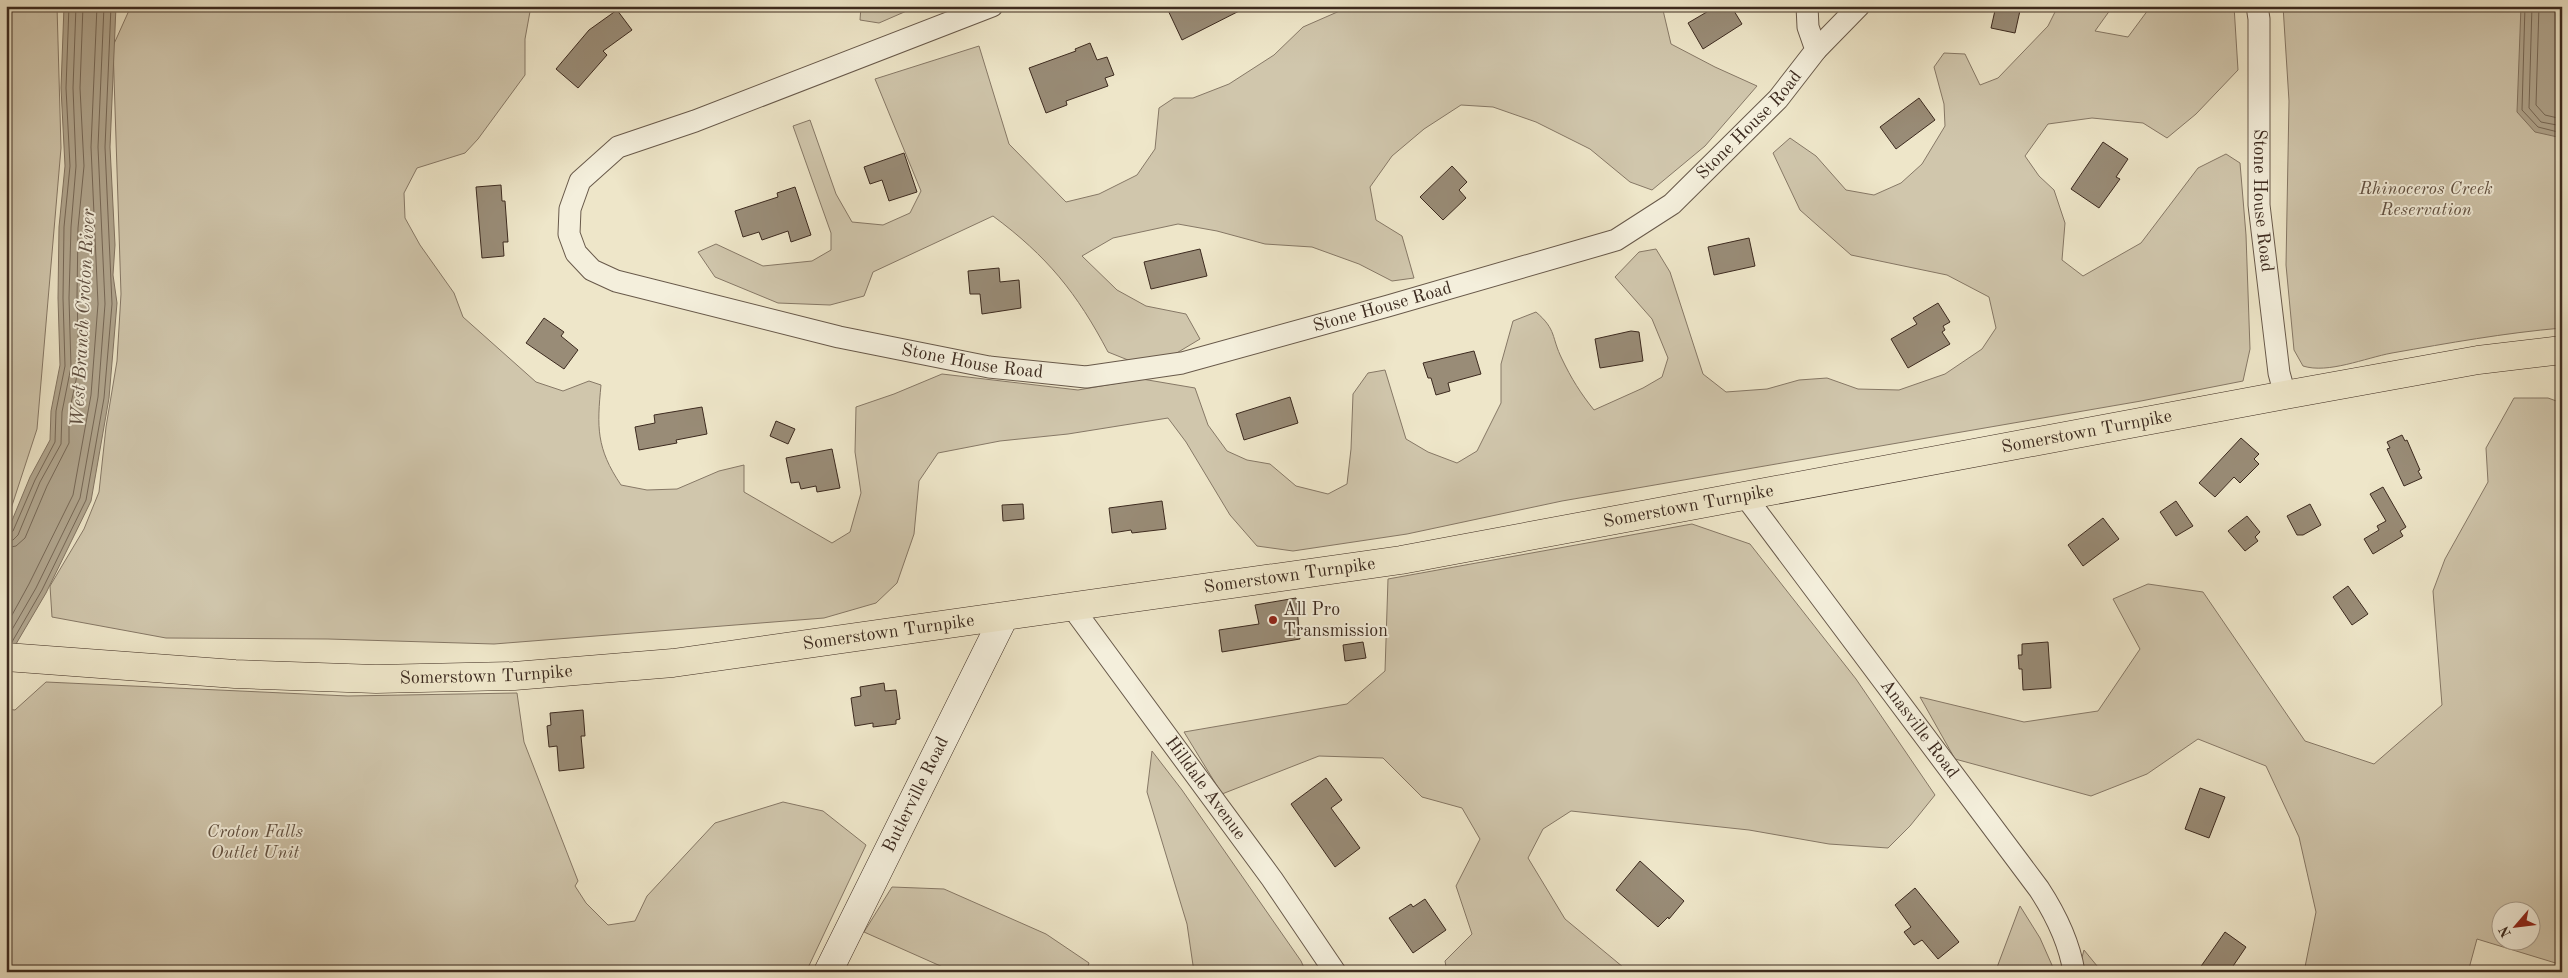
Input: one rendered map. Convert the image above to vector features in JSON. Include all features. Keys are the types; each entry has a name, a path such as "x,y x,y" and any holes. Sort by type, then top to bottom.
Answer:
{"main road":[{"name":"Somerstown Turnpike","path":"17,658 308,678 376,679 514,676 674,663 1401,560 2478,360 2562,350"}],"street":[{"name":"Stone House Road","path":"992,6 695,121 618,147 580,180 570,209 569,234 576,253 592,270 616,282 839,337 989,367 1086,377 1182,363 1616,240 1672,204 1778,99 1816,50 1859,6"},
{"path":"1807,6 1808,27 1816,50"},
{"name":"Stone House Road","path":"2257,6 2259,19 2259,205 2279,373 2285,395"},
{"name":"Anasville Road","path":"1745,496 2039,889 2056,915 2068,944 2074,972"},
{"name":"Hilldale Avenue","path":"1072,607 1272,879 1335,972"},
{"name":"Butlerville Road","path":"828,972 1004,617"}],"green space":[{"path":"6,6 57,6 61,148 37,429 6,524"},
{"path":"131,6 531,6 525,39 525,75 478,139 465,153 417,168 404,193 405,218 420,245 454,293 463,317 536,382 563,391 589,381 601,385 600,437 607,460 621,485 647,490 677,489 719,471 744,465 744,492 832,543 850,532 861,493 855,452 856,407 942,374 1078,390 1142,379 1195,388 1208,425 1227,451 1247,460 1270,464 1296,486 1328,494 1347,484 1351,449 1353,394 1368,373 1385,370 1406,439 1428,452 1457,463 1477,451 1501,403 1501,364 1513,321 1536,312 1543,318 1551,329 1569,373 1594,410 1643,388 1662,377 1668,358 1652,319 1615,277 1639,252 1656,249 1670,272 1703,374 1726,392 1767,389 1799,380 1827,378 1858,389 1899,390 1945,374 1982,349 1996,328 1989,297 1947,275 1851,255 1800,210 1773,153 1790,138 1816,156 1846,190 1874,195 1901,183 1922,164 1945,126 1944,104 1934,67 1944,53 1965,54 1980,85 1998,78 2048,26 2058,6 2113,6 2095,31 2128,37 2151,6 2234,6 2238,70 2196,114 2167,138 2143,123 2092,118 2048,124 2025,156 2039,176 2054,190 2065,223 2062,260 2083,276 2141,243 2198,168 2226,154 2240,163 2246,235 2250,349 2243,381 2141,401 1562,501 1407,534 1293,551 1257,546 1230,515 1186,442 1168,418 1068,434 1000,441 938,453 919,481 914,534 897,583 876,603 824,618 494,644 328,639 166,638 52,617 50,586 84,529 99,492 106,427 117,361 121,294 113,46"},
{"path":"861,6 918,6 879,23 860,20"},
{"path":"1351,6 1662,6 1671,44 1757,86 1705,146 1652,190 1630,182 1590,149 1536,122 1493,107 1461,105 1424,129 1392,156 1370,187 1376,220 1402,236 1414,278 1392,281 1359,264 1312,247 1265,244 1217,231 1178,224 1113,238 1082,256 1117,290 1146,306 1186,314 1200,339 1175,354 1133,362 1108,352 1085,311 1059,277 1029,246 993,216 873,272 864,296 830,305 778,303 715,277 698,252 716,244 763,266 812,261 831,250 831,233 793,126 810,120 836,194 852,222 883,225 910,213 921,191 875,79 979,46 1009,144 1066,202 1099,194 1137,175 1155,149 1159,108 1174,98 1193,98 1229,84 1274,55 1303,27"},
{"name":"Rhinoceros Creek Reservation","path":"2283,6 2562,6 2562,328 2498,335 2392,353 2335,367 2313,368 2303,366 2294,350 2286,265 2289,101"},
{"path":"2514,398 2548,398 2562,403 2562,965 2513,950 2540,950 2540,900 2490,900 2490,943 2477,939 2468,972 2304,972 2316,912 2299,837 2266,766 2198,739 2147,774 2091,796 1955,759 1920,697 2024,722 2098,711 2140,649 2113,599 2148,584 2203,592 2305,741 2374,764 2442,705 2433,591 2445,559 2488,482 2486,448"},
{"path":"1692,524 1750,544 1856,679 1935,795 1910,826 1888,848 1829,844 1749,830 1571,811 1543,829 1528,858 1565,919 1629,972 1447,972 1445,961 1472,934 1456,886 1480,839 1462,808 1422,797 1383,758 1319,756 1222,794 1184,732 1347,704 1385,671 1388,579"},
{"name":"Croton Falls Outlet Unit","path":"46,682 348,696 517,693 524,742 578,881 575,886 586,903 608,925 635,921 647,896 715,823 783,802 823,811 866,845 806,972 6,972 6,709 15,710"},
{"path":"1152,751 1182,790 1301,961 1306,972 1194,972 1187,924 1147,792"},
{"path":"892,887 944,889 1046,934 1089,963 1086,972 954,972 864,932"},
{"path":"2020,906 2040,938 2055,972 1993,972 1996,970"},
{"path":"2084,950 2102,972 2078,972"}],"water":[{"name":"West Branch Croton River","path":"64,6 116,6 110,147 115,245 113,275 117,303 109,398 91,501 46,593 6,661 6,535 30,477 50,440 51,411 60,365 58,298 59,227 65,166 61,88"},
{"path":"2521,6 2562,6 2562,138 2535,132 2517,112"}],"building":[{"path":"1166,6 1249,6 1182,40"},
{"path":"1717,6 1731,6 1742,24 1703,49 1688,23"},
{"path":"1996,6 2021,6 2015,33 1991,28"},
{"path":"617,10 632,30 603,51 607,55 578,88 556,69 589,30"},
{"path":"1090,43 1097,60 1107,57 1114,75 1105,78 1108,86 1066,101 1067,105 1046,113 1029,68 1076,51 1075,49"},
{"path":"1919,98 1935,120 1896,149 1880,127"},
{"path":"2103,142 2128,159 2116,177 2120,179 2099,208 2071,189"},
{"path":"904,153 917,192 889,201 882,180 870,184 864,167"},
{"path":"1452,166 1467,182 1459,190 1466,198 1443,220 1420,197"},
{"path":"501,185 502,201 505,201 508,242 503,242 504,256 482,258 476,187"},
{"path":"795,187 811,235 791,242 788,231 762,240 759,232 743,237 735,211 778,197 777,193"},
{"path":"1749,238 1755,266 1714,275 1708,247"},
{"path":"1200,249 1207,276 1151,289 1144,262"},
{"path":"999,268 1000,282 1019,280 1021,308 982,314 980,294 970,294 968,271"},
{"path":"1938,303 1950,322 1943,326 1945,330 1942,332 1950,344 1908,368 1891,339 1917,324 1913,318"},
{"path":"544,318 564,332 561,336 578,350 564,369 526,343"},
{"path":"1631,331 1639,332 1643,361 1600,368 1595,339"},
{"path":"1474,351 1481,374 1448,383 1450,391 1436,395 1431,378 1428,378 1423,363"},
{"path":"1290,397 1298,423 1244,440 1236,414"},
{"path":"702,407 707,434 676,440 677,443 639,450 635,427 655,423 654,415"},
{"path":"776,421 795,429 788,444 770,436"},
{"path":"2402,435 2405,441 2407,440 2422,478 2404,486 2387,449 2390,448 2387,442"},
{"path":"2241,438 2259,454 2254,459 2259,464 2240,483 2234,477 2215,497 2199,483"},
{"path":"832,449 840,488 817,492 816,486 801,489 799,482 791,483 786,458"},
{"path":"2383,487 2406,527 2400,531 2403,536 2373,554 2364,539 2379,530 2377,526 2386,521 2370,494"},
{"path":"1162,501 1166,529 1132,533 1131,530 1112,533 1109,508"},
{"path":"2176,501 2193,526 2176,536 2160,512"},
{"path":"1023,504 1024,519 1003,521 1002,505"},
{"path":"2310,504 2321,525 2303,535 2297,535 2287,516"},
{"path":"2247,516 2260,532 2255,537 2258,541 2245,551 2228,531"},
{"path":"2103,518 2119,539 2083,566 2068,545"},
{"path":"2348,586 2368,614 2352,625 2333,597"},
{"path":"1296,598 1300,639 1222,652 1219,630 1259,624 1255,605"},
{"path":"1363,642 1366,658 1345,661 1343,645"},
{"path":"2048,642 2051,688 2023,690 2022,669 2019,669 2018,655 2022,655 2022,644"},
{"path":"884,683 885,691 896,690 900,719 896,720 896,724 873,727 873,723 855,726 851,698 861,696 860,687"},
{"path":"583,710 585,736 581,736 584,768 559,771 557,746 549,747 547,726 551,725 550,713"},
{"path":"1326,778 1342,800 1331,808 1360,848 1335,867 1291,804"},
{"path":"2200,788 2225,797 2209,838 2185,829"},
{"path":"1640,861 1684,901 1669,919 1668,917 1658,927 1616,890"},
{"path":"1915,888 1959,942 1938,959 1922,940 1914,945 1904,932 1911,927 1895,905"},
{"path":"1425,899 1446,930 1413,953 1389,918 1411,904 1413,907"},
{"path":"2225,932 2246,947 2229,972 2197,972"}],"place":[{"name":"All Pro Transmission","path":"1273,620"}]}
